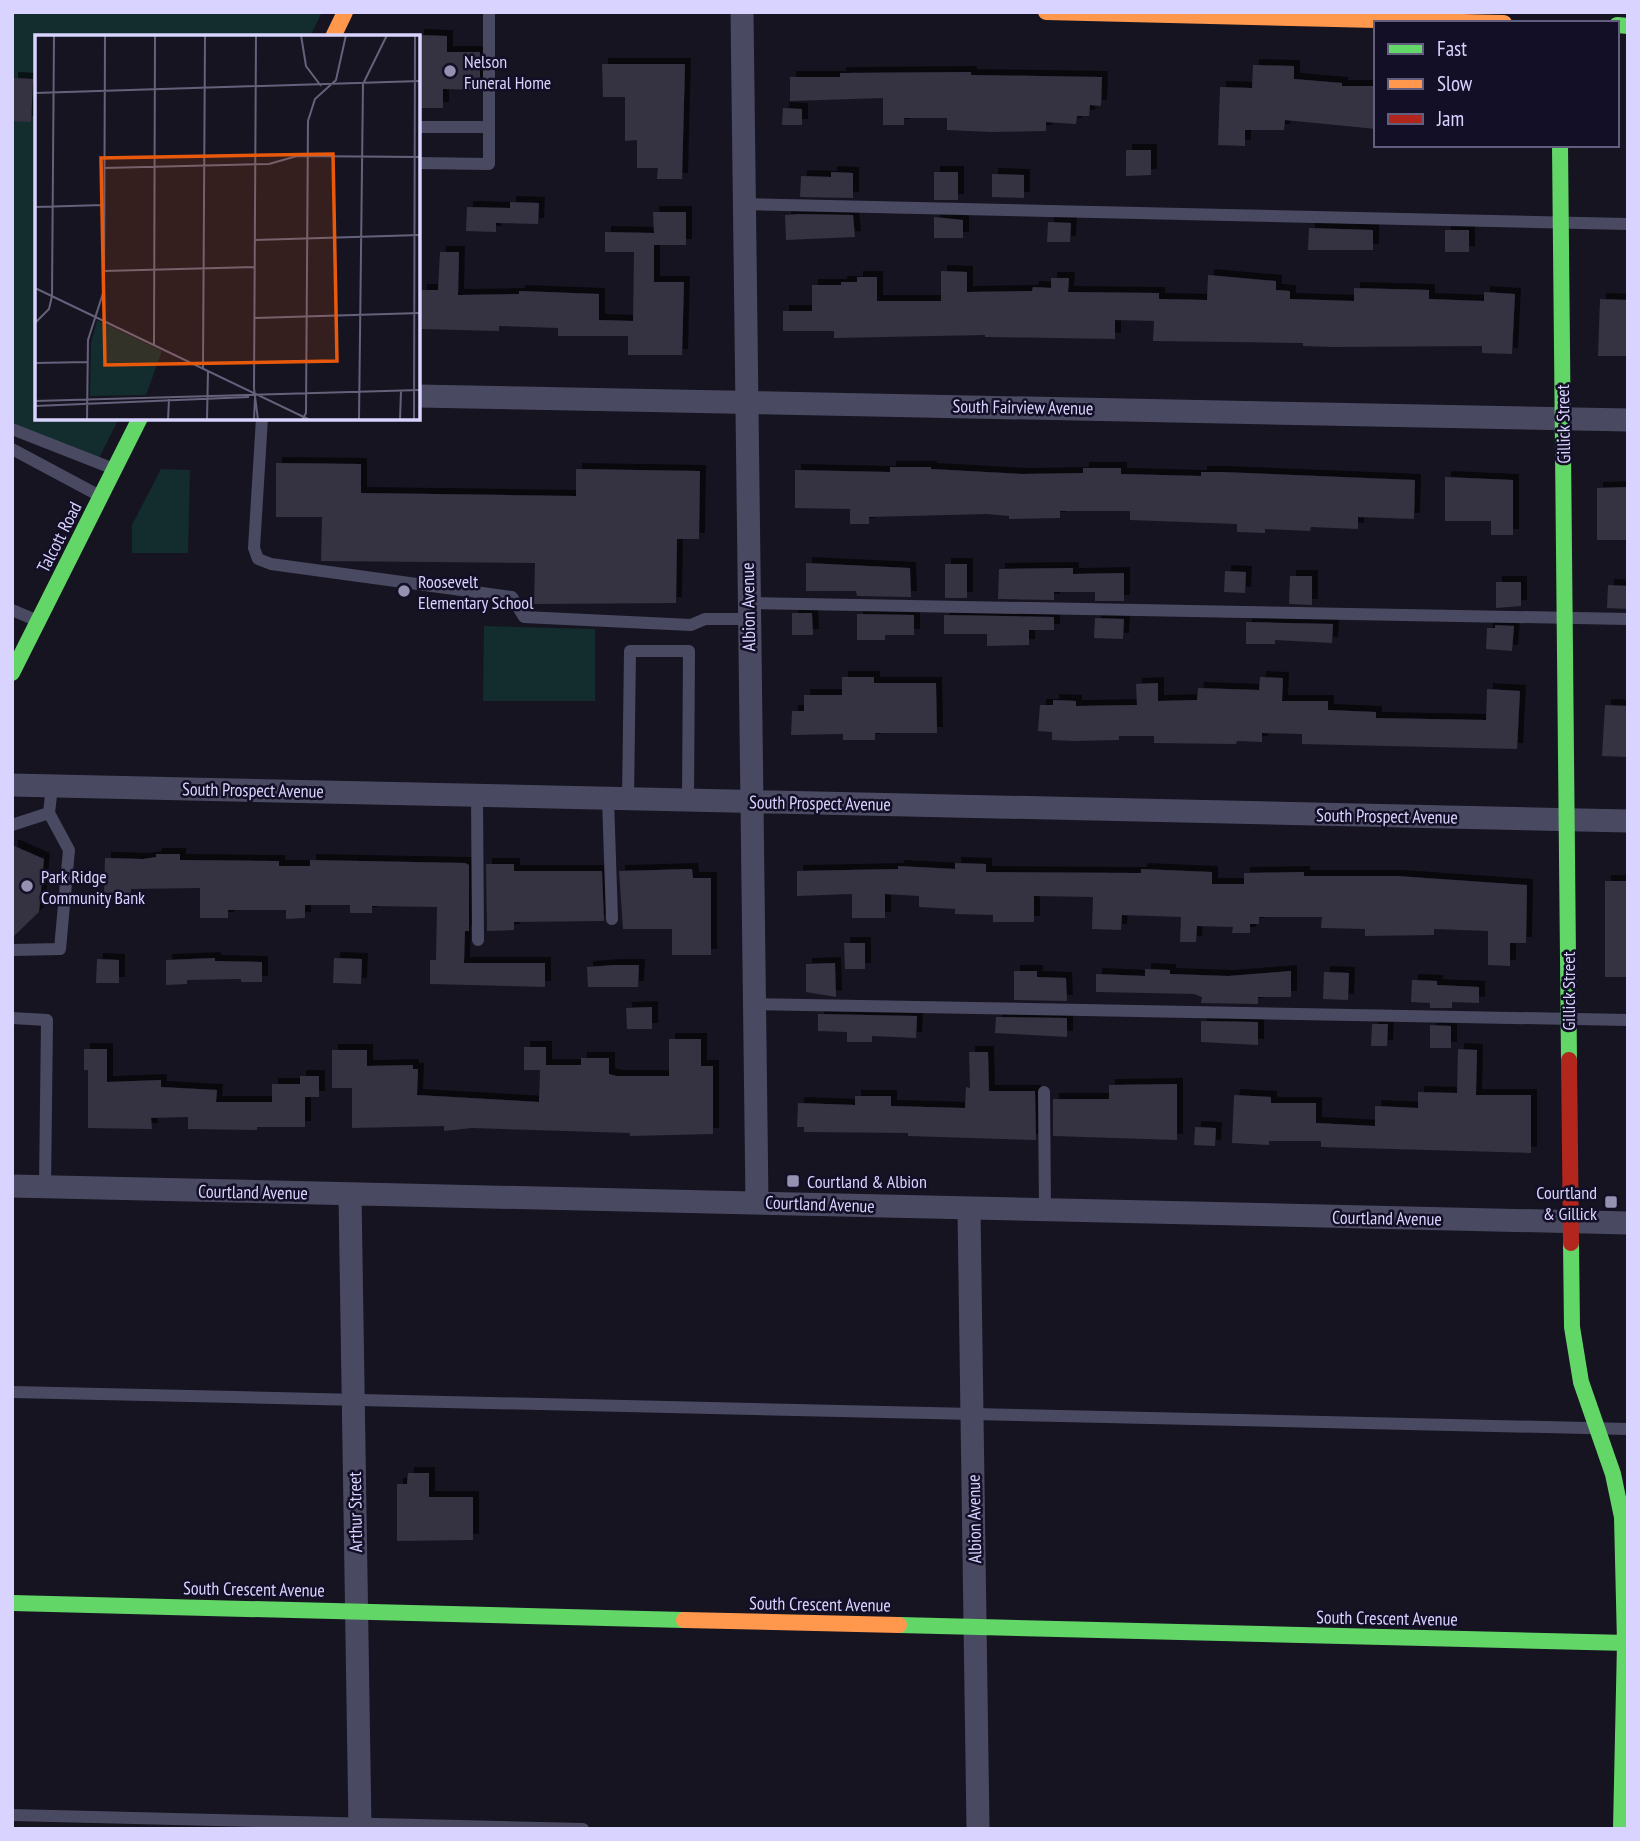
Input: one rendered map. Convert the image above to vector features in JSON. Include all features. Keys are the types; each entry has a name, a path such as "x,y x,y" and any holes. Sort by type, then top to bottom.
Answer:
{"street":[{"path":"334,35 345,12"},
{"name":"Albion Avenue","path":"741,12 757,1202"},
{"path":"1046,12 1444,21"},
{"name":"Gillick Street","path":"1560,147 1572,1327 1581,1382 1598,1428 1622,1517 1626,1643 1620,1829"},
{"name":"South Fairview Avenue","path":"420,396 1628,420"},
{"name":"Talcott Road","path":"12,673 139,420"},
{"name":"South Prospect Avenue","path":"12,785 1628,821"},
{"name":"Courtland Avenue","path":"12,1186 1628,1223"},
{"name":"Arthur Street","path":"350,1194 360,1826"},
{"name":"Albion Avenue","path":"969,1209 978,1829"},
{"name":"South Crescent Avenue","path":"12,1602 1626,1643"}],"lane":[{"path":"420,163 489,164 489,12"},
{"path":"420,127 489,127"},
{"path":"743,204 1628,224"},
{"path":"262,420 254,548 258,559 271,564 512,597 524,617 691,625 705,619 748,611 1628,619"},
{"path":"12,429 114,469"},
{"path":"12,449 101,496"},
{"path":"12,610 38,621"},
{"path":"612,919 630,651 689,651 688,800"},
{"path":"12,950 60,948 69,850 49,813 52,786"},
{"path":"477,795 478,940"},
{"path":"12,825 49,813"},
{"path":"754,1004 1628,1020"},
{"path":"12,1018 47,1020 45,1187"},
{"path":"1044,1092 1045,1210"},
{"path":"12,1392 1628,1429"},
{"path":"12,1815 360,1826 583,1829"}],"green space":[{"path":"12,12 322,12 311,35 35,35 35,420 118,420 99,458 12,423"},
{"path":"161,469 190,470 188,553 132,553 132,525"},
{"path":"484,626 595,629 595,701 483,701"}],"building":[{"name":"Nelson Funeral Home","path":"420,35 447,36 447,52 480,52 480,90 443,89 443,108 420,108"},
{"path":"602,64 685,64 682,179 657,179 658,168 637,168 637,140 625,141 625,97 603,97"},
{"path":"1253,65 1294,66 1294,79 1342,83 1342,86 1374,86 1374,129 1285,120 1284,130 1245,130 1245,146 1218,145 1220,87 1252,88"},
{"path":"971,72 971,75 1102,77 1101,106 1090,105 1089,116 1077,116 1076,124 1046,122 1046,131 991,132 947,130 947,118 904,118 904,125 883,125 883,98 790,101 790,77 840,77 840,73"},
{"path":"12,78 33,79 31,122 12,121"},
{"path":"783,108 802,109 802,125 782,125"},
{"path":"1126,150 1151,150 1151,175 1126,176"},
{"path":"831,172 853,173 853,198 800,197 801,176 831,177"},
{"path":"934,172 958,172 958,200 934,200"},
{"path":"992,174 1024,175 1024,198 992,197"},
{"path":"510,202 539,203 538,224 496,223 496,232 466,231 467,207 510,208"},
{"path":"653,212 686,212 686,245 654,245 654,282 684,282 682,355 628,355 628,336 558,336 558,328 499,326 499,331 421,329 421,290 438,290 440,252 459,252 458,295 519,294 519,291 599,294 599,320 633,321 634,252 605,252 605,232 654,233"},
{"path":"785,215 853,215 855,237 786,240"},
{"path":"934,217 963,220 963,238 934,238"},
{"path":"1048,222 1071,223 1070,242 1047,242"},
{"path":"1309,228 1373,230 1373,250 1308,250"},
{"path":"1445,230 1469,230 1469,252 1445,252"},
{"path":"941,271 967,272 967,292 1032,291 1033,287 1051,288 1051,278 1069,278 1068,292 1159,293 1159,299 1207,300 1208,275 1276,281 1276,290 1290,291 1290,299 1354,301 1354,288 1429,290 1429,299 1484,301 1484,292 1515,294 1512,354 1482,353 1482,346 1333,347 1303,346 1303,343 1153,341 1154,321 1115,320 1115,339 985,335 834,338 834,331 783,331 783,311 812,311 812,285 841,285 841,282 857,282 857,277 877,277 877,301 941,301"},
{"path":"1600,299 1628,300 1628,356 1598,356"},
{"path":"276,463 361,464 361,493 576,496 576,469 700,471 699,539 677,539 676,603 534,604 535,563 321,561 322,517 276,517"},
{"path":"890,467 931,467 1023,474 1083,473 1083,468 1121,468 1121,474 1201,476 1201,472 1221,472 1415,480 1414,519 1358,517 1358,529 1311,527 1310,531 1265,529 1265,533 1237,532 1237,524 1130,520 1130,511 1060,511 1060,518 1009,519 1009,516 987,514 869,517 869,524 850,524 850,509 795,508 795,470 890,472"},
{"path":"1445,477 1513,480 1513,535 1491,535 1491,521 1445,521"},
{"path":"1628,487 1628,540 1597,540 1597,488"},
{"path":"806,563 910,568 911,597 857,596 856,591 806,591"},
{"path":"945,564 967,564 967,598 945,598"},
{"path":"1073,568 1073,574 1124,573 1124,601 1095,601 1095,592 1054,592 1054,600 998,599 999,569"},
{"path":"1225,571 1246,572 1245,593 1224,592"},
{"path":"1290,576 1312,576 1312,605 1289,604"},
{"path":"1496,582 1521,582 1521,606 1496,608"},
{"path":"1608,585 1628,586 1628,609 1607,608"},
{"path":"792,613 812,613 813,635 792,635"},
{"path":"857,614 914,615 914,635 885,635 885,640 857,640"},
{"path":"944,615 1054,617 1054,630 1029,630 1029,645 987,646 987,634 944,634"},
{"path":"1095,618 1124,619 1123,639 1094,638"},
{"path":"1246,622 1333,624 1332,643 1275,640 1275,644 1246,644"},
{"path":"1495,625 1514,626 1512,651 1486,649 1487,628 1495,628"},
{"path":"842,677 874,677 874,683 936,683 937,733 875,733 875,740 843,740 843,734 791,735 792,711 804,711 804,695 842,695"},
{"path":"1260,677 1283,678 1282,701 1328,701 1328,710 1376,712 1376,718 1486,720 1487,689 1520,691 1517,749 1302,744 1302,734 1262,733 1262,742 1237,741 1236,744 1154,743 1154,736 1119,736 1119,740 1074,741 1052,740 1052,732 1038,731 1040,705 1053,705 1053,700 1076,701 1076,706 1137,705 1136,684 1158,683 1158,701 1197,700 1198,688 1259,690"},
{"path":"1605,705 1628,706 1628,757 1602,756"},
{"name":"Park Ridge Community Bank","path":"12,845 44,859 39,912 12,938"},
{"path":"156,854 180,854 180,860 279,861 279,866 310,866 310,860 465,863 469,865 469,931 465,931 464,963 545,963 545,987 430,984 430,960 436,960 437,907 372,906 372,913 350,913 350,905 305,905 305,918 286,919 286,910 228,910 228,918 200,918 200,888 131,889 131,895 104,894 105,858 143,859 156,857"},
{"path":"955,863 986,864 986,872 1141,873 1141,869 1212,872 1212,884 1244,884 1244,873 1304,872 1304,876 1397,876 1527,885 1526,943 1510,943 1510,966 1488,965 1488,931 1434,929 1434,935 1365,936 1365,929 1321,928 1322,917 1259,917 1259,924 1250,924 1250,933 1232,933 1233,927 1197,926 1196,942 1180,942 1181,917 1122,915 1121,930 1092,929 1093,897 1034,896 1034,922 993,922 993,915 955,914 955,909 919,907 919,896 885,894 885,918 852,918 852,894 797,896 797,871 898,869 898,866 955,869"},
{"path":"486,864 514,864 514,871 602,871 604,921 514,922 514,930 487,931"},
{"path":"692,869 693,878 711,878 711,955 672,955 672,929 623,929 619,871"},
{"path":"1605,881 1628,881 1628,977 1605,977"},
{"path":"844,943 865,943 865,969 845,969"},
{"path":"215,958 215,961 262,962 262,982 241,982 241,979 187,980 187,984 166,985 166,960"},
{"path":"334,958 362,959 361,984 333,983"},
{"path":"97,959 119,960 119,983 96,983"},
{"path":"835,963 836,997 806,992 806,964"},
{"path":"639,965 638,987 588,987 587,967"},
{"path":"1145,969 1170,970 1170,974 1228,976 1291,971 1291,997 1258,997 1258,1004 1201,1003 1202,997 1194,994 1096,992 1096,974 1145,976"},
{"path":"1014,971 1037,971 1037,977 1066,978 1067,1001 1014,1000"},
{"path":"1324,972 1349,973 1348,1000 1323,999"},
{"path":"1412,980 1437,981 1437,985 1479,987 1479,1003 1452,1002 1452,1008 1430,1008 1430,1003 1411,1002"},
{"path":"652,1007 652,1029 627,1029 626,1008"},
{"path":"818,1014 917,1016 916,1038 872,1036 872,1042 847,1042 847,1032 818,1031"},
{"path":"996,1017 1067,1018 1067,1037 995,1033"},
{"path":"1201,1021 1258,1022 1258,1045 1201,1042"},
{"path":"1372,1024 1388,1024 1387,1046 1371,1046"},
{"path":"1430,1025 1451,1026 1451,1048 1430,1048"},
{"path":"669,1039 701,1039 701,1066 713,1066 713,1134 630,1136 630,1133 472,1128 444,1131 444,1126 352,1128 352,1088 332,1088 332,1050 367,1050 367,1066 413,1065 413,1069 418,1069 417,1095 539,1102 540,1070 524,1070 524,1047 546,1047 546,1065 581,1065 581,1058 609,1058 609,1074 669,1076"},
{"path":"84,1049 107,1049 107,1082 161,1080 161,1087 217,1090 216,1102 272,1102 272,1084 300,1084 300,1076 319,1076 319,1097 305,1097 305,1127 257,1127 257,1130 188,1129 188,1117 151,1118 152,1129 88,1128 88,1070 84,1070"},
{"path":"1458,1049 1477,1050 1476,1095 1531,1095 1531,1153 1321,1147 1321,1141 1269,1141 1269,1145 1232,1143 1234,1095 1271,1097 1271,1103 1316,1103 1316,1123 1375,1126 1375,1106 1418,1108 1418,1092 1457,1093"},
{"path":"969,1052 988,1052 989,1091 1035,1091 1036,1140 908,1136 908,1133 804,1132 804,1127 797,1127 798,1103 855,1105 855,1096 891,1096 891,1106 965,1108 966,1087 970,1088"},
{"path":"1177,1084 1177,1140 1053,1136 1053,1099 1109,1099 1109,1085"},
{"path":"1195,1127 1216,1128 1215,1146 1194,1145"},
{"path":"408,1473 429,1473 429,1497 473,1497 473,1540 397,1541 397,1484 407,1484"}],"traffic: fast":[{"path":"1619,25 1628,26"},
{"path":"1560,147 1569,1060"},
{"path":"12,673 139,420"},
{"path":"1571,1243 1572,1327 1581,1382 1613,1474 1622,1517 1625,1643 1621,1829"},
{"path":"12,1603 684,1620"},
{"path":"899,1625 1628,1643"}],"traffic: slow":[{"path":"334,35 345,12"},
{"path":"1046,12 1421,21"},
{"path":"684,1620 899,1625"}],"traffic: jam":[{"path":"1569,1060 1571,1243"}],"place":[{"name":"Nelson Funeral Home","path":"450,71"},
{"name":"Roosevelt Elementary School","path":"404,591"},
{"name":"Park Ridge Community Bank","path":"27,886"},
{"name":"Courtland & Albion","path":"793,1181"},
{"name":"Courtland & Gillick","path":"1611,1202"}]}
